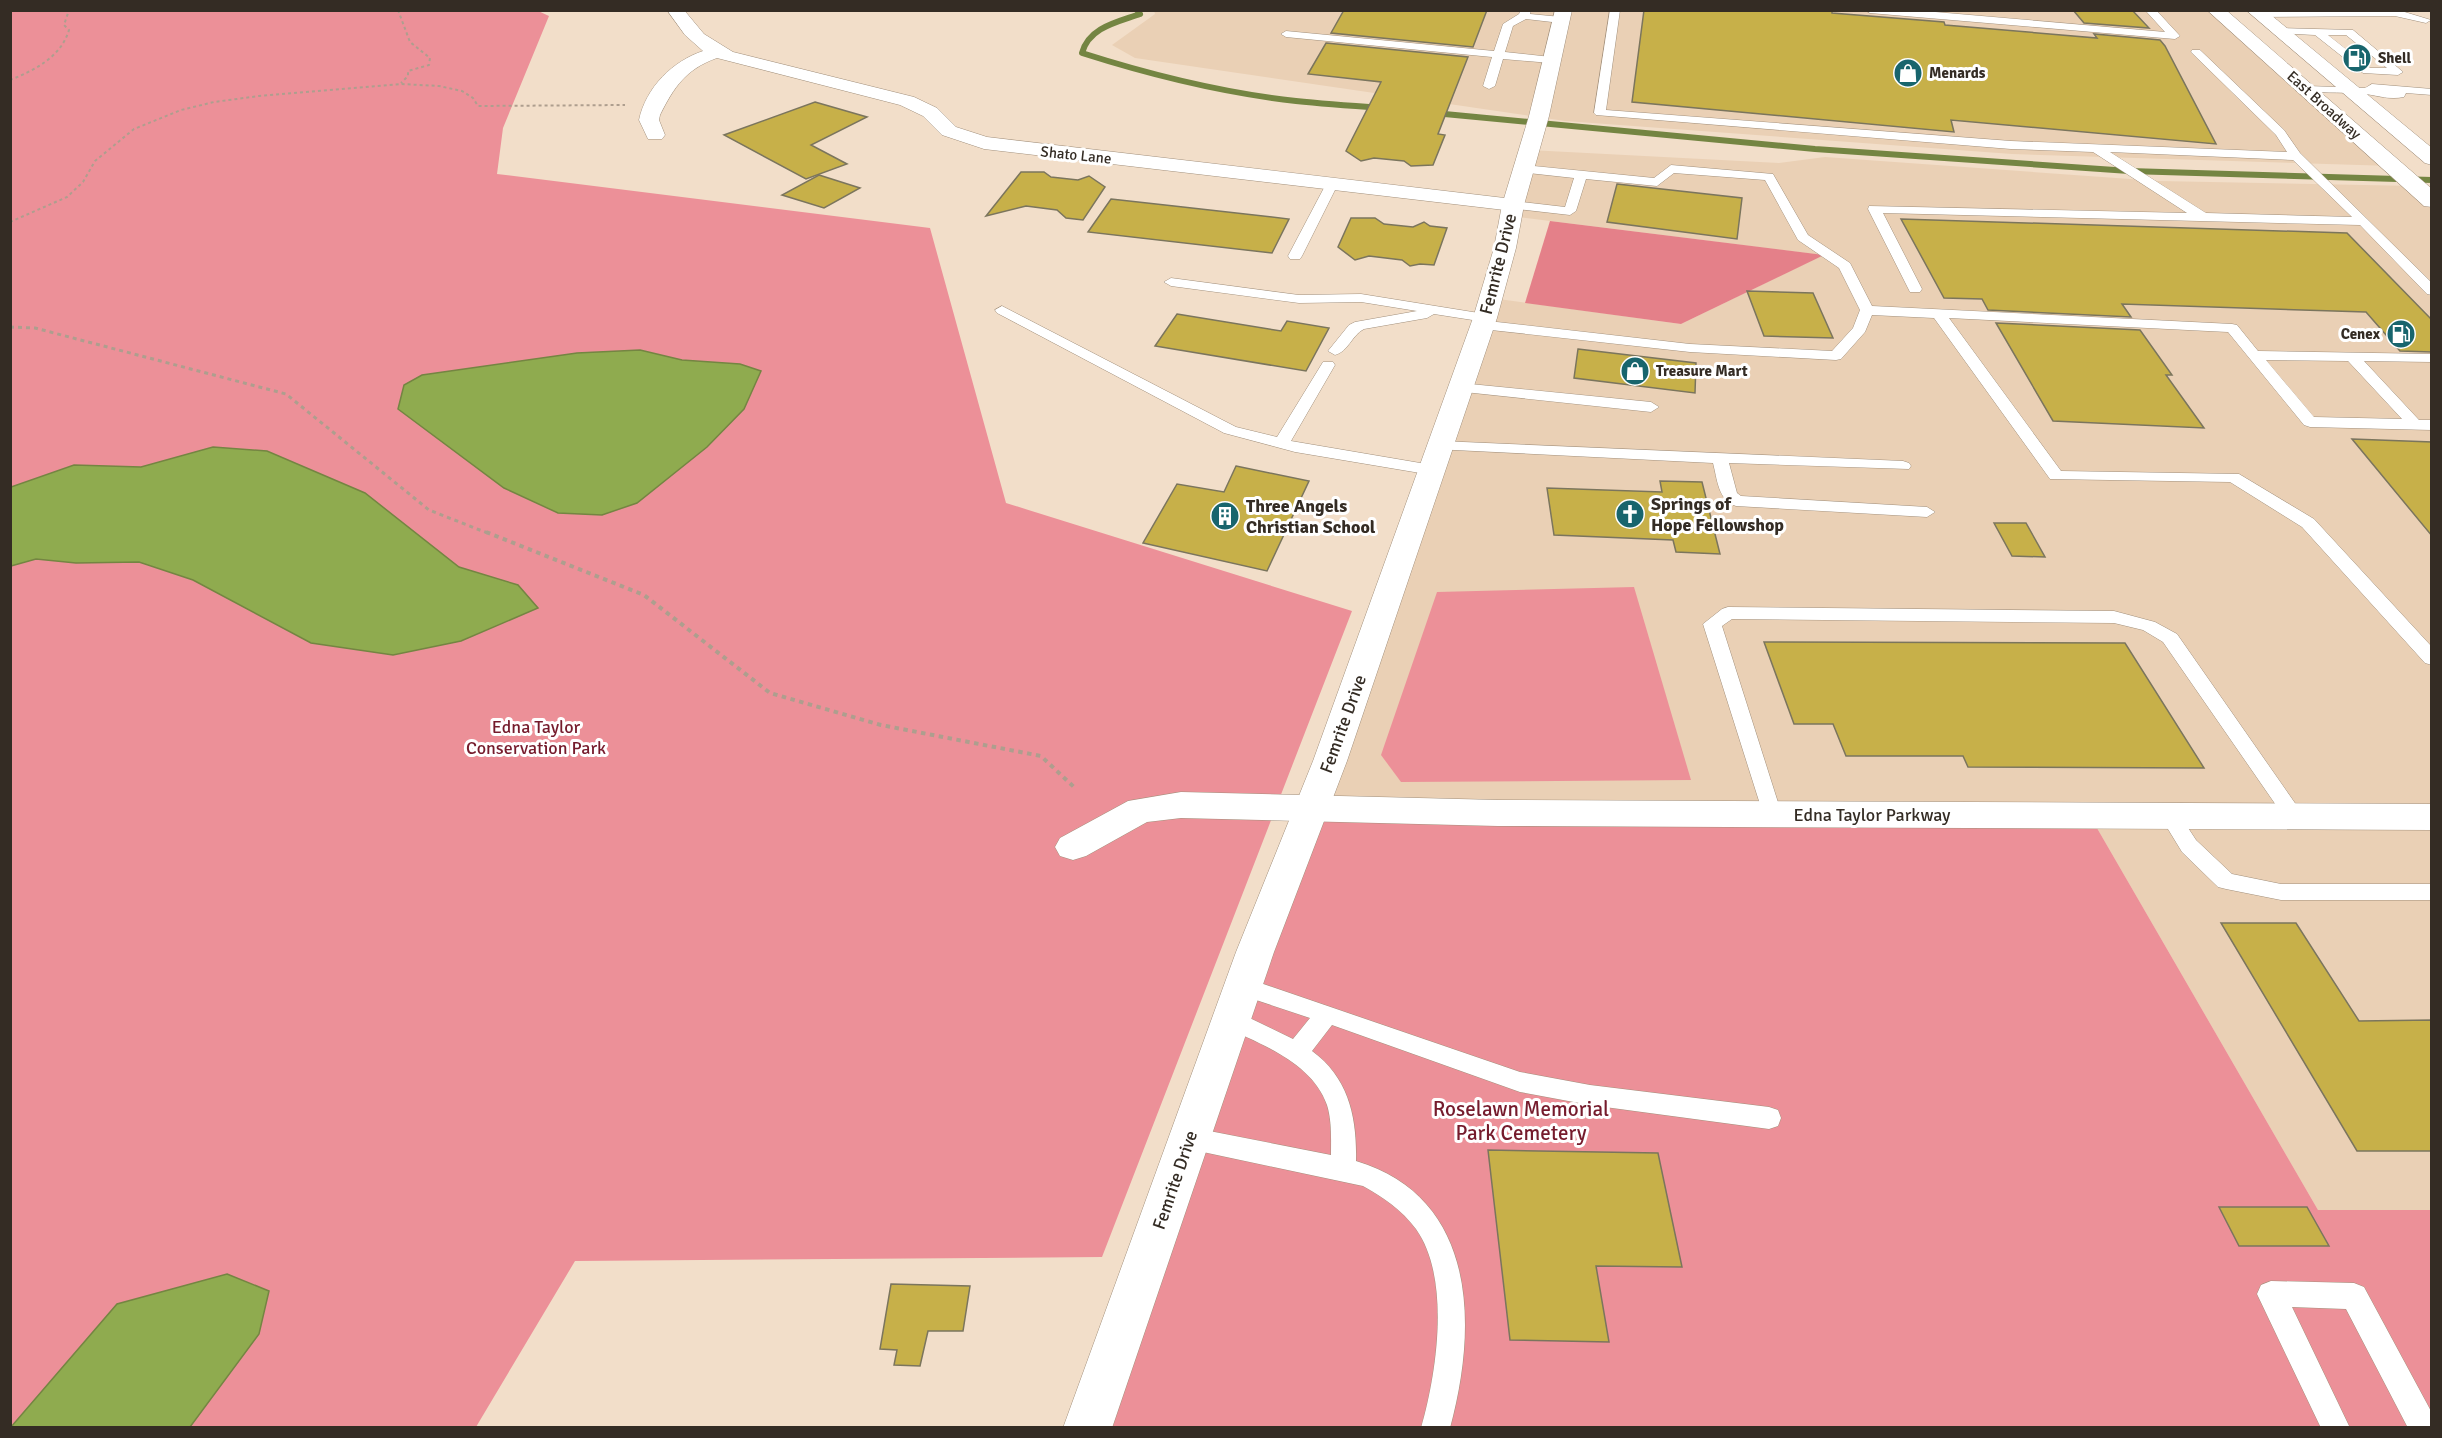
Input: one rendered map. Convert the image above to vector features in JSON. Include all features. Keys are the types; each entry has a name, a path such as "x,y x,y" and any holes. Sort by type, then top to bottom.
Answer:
{"street":[{"name":"Shato Lane","path":"675,10 691,33 705,46 718,52 907,101 930,112 949,131 984,143 1513,206"},
{"name":"East Broadway","path":"2215,10 2432,201"},
{"name":"East Broadway","path":"2256,12 2359,91 2432,159"},
{"name":"Femrite Drive","path":"1087,1428 1243,986 1313,808 1483,322 1505,248 1513,206 1563,15"},
{"path":"655,135 649,120 673,73 686,64 718,52"},
{"name":"Edna Taylor Parkway","path":"1073,847 1140,810 1181,805 1498,813 2432,817"}],"lane":[{"path":"1615,10 1600,112 2011,145 2296,156"},
{"path":"1870,10 2175,36 2150,10"},
{"path":"2256,12 2395,13 2430,21"},
{"path":"1490,86 1508,24 1525,13 1563,15"},
{"path":"2278,31 2317,31 2349,32 2398,72 2367,71 2317,31"},
{"path":"1286,34 1551,60"},
{"path":"2196,52 2280,133 2296,156 2432,291"},
{"path":"2384,72 2406,91"},
{"path":"2307,89 2359,91 2372,87 2432,92"},
{"path":"2094,148 2201,216"},
{"path":"1170,282 1299,299 1360,298 1447,311 1483,322 1690,348 1836,356 1860,328 1867,310 1845,266 1803,237 1769,177 1671,169 1657,182 1523,169"},
{"path":"1513,206 1570,211 1581,175"},
{"path":"1295,256 1332,184"},
{"path":"1915,289 1874,209 2364,221"},
{"path":"1002,310 1230,430 1281,444 1436,458 1720,459 1903,466"},
{"path":"1867,310 2232,328 2310,422 2432,425"},
{"path":"1335,351 1354,328 1360,325 1447,311"},
{"path":"1938,313 2056,476 2233,477 2307,523 2432,659"},
{"path":"2254,355 2432,358"},
{"path":"2353,358 2415,424"},
{"path":"1281,444 1328,365"},
{"path":"1460,388 1651,407"},
{"path":"1720,459 1729,494 1736,501 1927,512"},
{"path":"1772,815 1712,624 1728,613 2114,617 2149,626 2170,638 2294,816"},
{"path":"2170,816 2189,846 2226,881 2281,892 2432,892"},
{"path":"1243,986 1520,1082 1590,1095 1769,1118"},
{"path":"1296,1053 1327,1014"},
{"path":"1231,1019 1296,1053 1325,1078 1340,1106 1343,1170"},
{"path":"1189,1138 1263,1151 1371,1178 1397,1192 1413,1205 1429,1226 1443,1251 1449,1282 1451,1309 1448,1362 1435,1428"},
{"path":"2336,1428 2271,1294 2354,1296 2424,1428"}],"path":[{"path":"10,80 26,74 56,53 68,36 69,30 64,25 69,10"},
{"path":"398,10 406,39 415,49 430,58 429,65 408,71 408,76 401,84"},
{"path":"10,222 67,197 83,182 95,161 134,129 181,110 214,102 401,84 439,86 462,91 473,98 478,106 655,105"},
{"path":"10,327 35,328 286,394 429,510 644,595 770,693 881,725 1041,756 1076,788"}],"shaded area":[{"path":"1154,10 2215,11 2392,166 2012,154 1565,121 1135,58 1112,45 1155,14"},
{"path":"1529,150 1779,163 1825,157 2158,181 2415,186 2431,201 2431,1210 2318,1210 2090,816 1313,809 1491,298 1681,324 1823,255 1511,216"},
{"path":"1550,221 1824,255 1681,324 1525,303"},
{"path":"640,350 682,360 740,364 761,371 744,409 707,447 637,503 602,515 558,513 504,488 398,409 404,385 422,375 577,353"},
{"path":"213,447 267,451 365,493 459,567 518,585 538,608 461,641 393,655 311,643 193,580 139,562 76,563 36,559 11,566 11,487 74,465 141,467"},
{"path":"227,1274 269,1291 259,1334 190,1427 11,1427 117,1304"}],"green space":[{"name":"Edna Taylor Conservation Park","path":"536,10 549,16 503,128 497,174 930,228 1006,503 1352,611 1102,1257 575,1261 476,1427 11,1427 10,11"},
{"path":"1634,587 1691,780 1401,782 1381,755 1437,592"},
{"name":"Roselawn Memorial Park Cemetery","path":"1313,809 2090,816 2318,1210 2431,1210 2431,1427 1087,1428"}],"building":[{"path":"1344,10 1487,10 1473,47 1331,33"},
{"name":"Menards","path":"1644,10 1832,10 1832,13 1944,22 1945,25 2097,38 2094,34 2160,40 2216,144 1951,120 1954,132 1632,102"},
{"path":"2073,10 2132,10 2149,28 2084,23"},
{"path":"1326,43 1468,57 1438,134 1445,135 1433,165 1411,166 1404,161 1374,158 1361,161 1346,151 1381,82 1308,74"},
{"path":"815,102 867,117 811,145 847,164 806,179 724,135"},
{"path":"1021,172 1044,172 1051,177 1078,180 1089,176 1105,187 1083,220 1066,218 1057,210 1026,206 986,216"},
{"path":"819,175 860,188 824,208 782,195"},
{"path":"1617,184 1742,198 1737,239 1607,222"},
{"path":"1111,199 1289,219 1272,253 1088,232"},
{"path":"1351,218 1375,218 1384,224 1413,227 1424,222 1430,226 1447,228 1434,265 1410,266 1402,260 1369,256 1355,260 1338,247"},
{"path":"1901,219 2347,233 2432,320 2432,352 2400,351 2366,312 2122,304 2131,317 1988,310 1982,299 1944,298"},
{"path":"1747,291 1813,293 1833,338 1764,336"},
{"path":"1177,314 1281,331 1287,321 1329,328 1306,371 1155,346"},
{"path":"1996,323 2140,330 2172,375 2166,375 2204,428 2053,421"},
{"name":"Treasure Mart","path":"1578,349 1696,363 1695,393 1574,378"},
{"path":"2352,439 2432,442 2432,536"},
{"name":"Three Angels Christian School","path":"1236,466 1309,481 1267,571 1143,543 1177,484 1224,492"},
{"name":"Springs of Hope Fellowshop","path":"1660,481 1702,482 1720,554 1676,552 1673,540 1554,535 1547,488 1662,492"},
{"path":"1994,523 2026,523 2045,557 2012,556"},
{"path":"1764,642 2125,643 2204,768 1968,767 1963,756 1846,756 1833,724 1794,724"},
{"path":"2221,923 2296,923 2359,1021 2432,1020 2432,1151 2357,1151"},
{"path":"1488,1150 1658,1153 1682,1267 1596,1266 1609,1342 1510,1340"},
{"path":"2219,1207 2307,1207 2329,1246 2239,1246"},
{"path":"891,1284 970,1286 963,1331 928,1331 920,1366 894,1365 897,1350 880,1349"}],"waterway":[{"path":"1137,10 1140,14 1098,31 1091,37 1082,53 1161,76 1242,93 1296,101 1383,108"},
{"path":"1434,113 1815,149 2129,171 2432,180"}],"place":[{"name":"Shell","path":"2357,58"},
{"name":"Menards","path":"1908,73"},
{"name":"Cenex","path":"2401,334"},
{"name":"Treasure Mart","path":"1635,371"},
{"name":"Springs of Hope Fellowshop","path":"1630,514"},
{"name":"Three Angels Christian School","path":"1225,516"}]}
